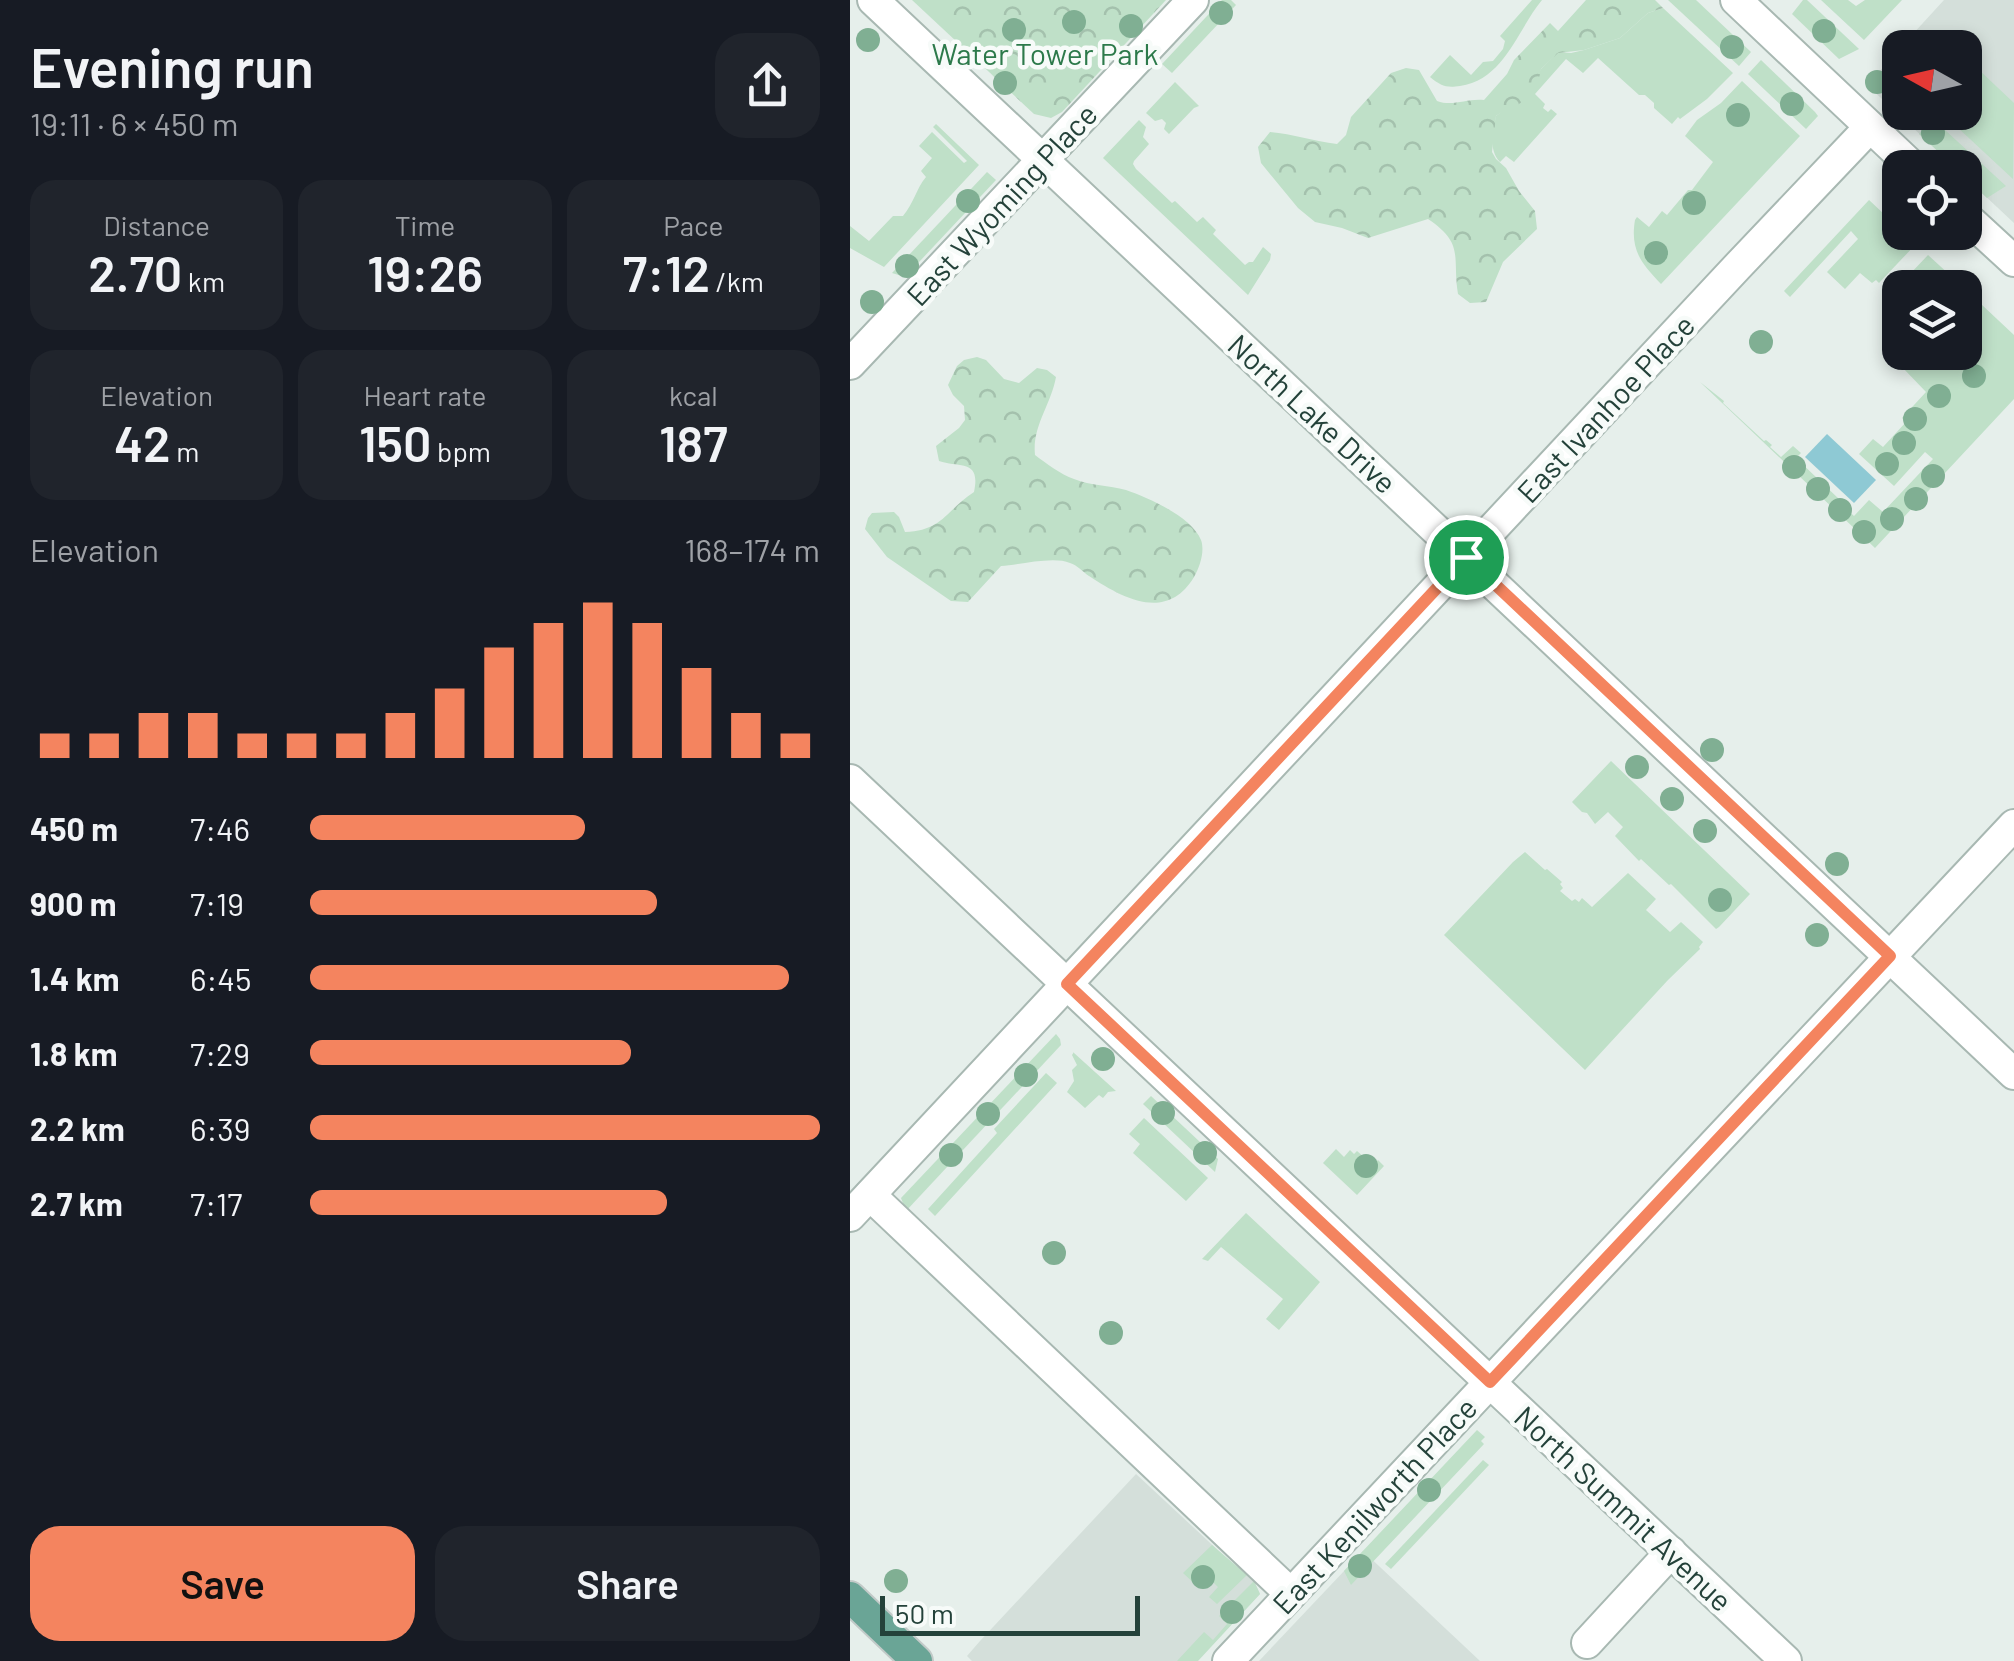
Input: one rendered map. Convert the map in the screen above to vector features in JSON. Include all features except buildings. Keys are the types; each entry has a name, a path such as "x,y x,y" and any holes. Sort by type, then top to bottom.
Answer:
{"main road":[{"path":"850,1598 917,1661"}],"street":[{"name":"North Lake Drive","path":"873,0 2014,1074"},
{"name":"East Wyoming Place","path":"850,364 1194,0"},
{"path":"1736,0 1895,150"},
{"name":"East Ivanhoe Place","path":"860,1206 1870,127"},
{"path":"1982,232 2014,262"},
{"name":"North Summit Avenue","path":"850,780 1786,1661"},
{"name":"East Kenilworth Place","path":"1228,1661 2014,824"},
{"path":"860,1206 1291,1594"},
{"path":"1587,1644 1670,1552"}],"shaded area":[{"path":"1944,0 2014,0 2014,223 1982,193 1982,150 1937,150 1915,130 1982,130 1982,30 1917,30"},
{"path":"1882,69 1882,99 1867,85"},
{"path":"1136,1474 1254,1581 1260,1594 1197,1661 972,1661 967,1656 980,1641"},
{"path":"1363,1551 1480,1661 1259,1661"}],"green space":[{"name":"Water Tower Park","path":"912,0 1166,0 1062,112 1051,118 1034,114"},
{"path":"1222,0 1231,0 1236,5 1172,73 1162,64"},
{"path":"1532,0 1542,0 1508,52 1488,74 1455,87 1444,86 1430,77 1450,55 1471,75 1483,62 1493,61 1503,49 1505,41 1500,36"},
{"path":"1586,0 1655,0 1663,8 1648,13 1620,38 1584,50 1558,53 1541,69 1527,97 1496,116 1492,152 1535,211 1537,229 1503,262 1486,302 1470,303 1458,294 1452,244 1428,219 1368,238 1315,222 1298,208 1261,163 1258,147 1270,132 1337,144 1346,135 1351,117 1391,73 1406,68 1419,70 1437,101 1484,100 1514,60 1550,23 1558,31"},
{"path":"1668,0 1696,0 1751,52 1739,66"},
{"path":"1803,0 1859,49 1839,59 1792,14"},
{"path":"1821,0 1848,0 1856,6 1865,0 1902,0 1864,40"},
{"path":"1663,8 1733,73 1707,99 1672,124 1654,108 1654,103 1639,95 1598,58 1583,73 1566,59 1535,94 1545,104 1543,108 1557,114 1514,162 1506,156 1500,162 1493,146 1496,116 1520,103 1541,69 1558,52 1571,53 1620,38 1648,13"},
{"path":"1761,60 1818,116 1806,129 1748,74"},
{"path":"1982,73 2014,103 2013,179 1960,130 1982,130"},
{"path":"1742,81 1800,136 1661,284 1639,255 1634,240 1635,220 1637,217 1649,227 1662,211 1667,215 1692,190 1713,162 1685,136 1697,120"},
{"path":"1175,82 1199,106 1169,134 1162,119 1155,121 1146,113"},
{"path":"1139,120 1146,127 1143,137 1149,144 1134,161 1136,169 1197,222 1203,217 1216,230 1213,234 1245,265 1253,262 1263,247 1271,254 1248,295 1103,158"},
{"path":"936,124 979,165 884,267 850,248 850,226 869,241 893,216 903,216 926,177 921,171 932,158 919,146 932,132 964,163 967,161 933,127"},
{"path":"1923,130 1945,130 1967,150 1936,150 1919,134"},
{"path":"1982,164 2006,186 1987,198 1982,193"},
{"path":"987,172 996,180 905,277 892,273"},
{"path":"1869,200 1882,212 1882,250 1910,250 1891,270 1882,270 1879,283 1872,283 1860,273 1845,289 1827,272 1858,239 1851,231 1790,297 1784,291"},
{"path":"1928,255 1944,270 1914,270"},
{"path":"1982,305 2014,335 2014,399 1875,548 1700,382 1781,457 1793,446 1801,453 1796,458 1854,516 1869,500 1883,512 1933,459 1925,452 1894,486 1859,454 1873,439 1883,447 1926,392 1905,370 1982,370"},
{"path":"977,357 986,360 1004,379 1019,383 1037,368 1056,377 1036,435 1035,455 1074,479 1126,490 1157,503 1189,524 1201,540 1201,559 1183,591 1158,603 1144,602 1116,592 1073,564 1046,561 1001,566 968,602 951,601 887,557 865,529 872,513 894,512 905,532 918,531 936,523 974,492 972,470 939,461 936,446 965,420 964,406 948,385 957,366"},
{"path":"1611,761 1750,894 1716,929 1615,836 1623,827 1608,812 1595,824 1572,802"},
{"path":"1525,852 1562,882 1560,891 1572,901 1582,898 1592,907 1628,873 1656,899 1646,910 1670,932 1681,922 1703,942 1585,1070 1444,935"},
{"path":"1056,1034 1061,1045 906,1211 901,1198"},
{"path":"1074,1052 1116,1091 1103,1098 1099,1095 1085,1108 1067,1092 1077,1065"},
{"path":"1046,1073 1057,1083 935,1216 928,1209"},
{"path":"1151,1096 1218,1159 1215,1172 1143,1104"},
{"path":"1144,1118 1208,1178 1186,1201 1133,1153 1140,1144 1129,1134"},
{"path":"1336,1149 1344,1157 1350,1150 1354,1154 1357,1151 1373,1165 1378,1160 1384,1166 1357,1195 1323,1163"},
{"path":"1246,1213 1320,1282 1279,1330 1266,1319 1283,1299 1221,1247 1208,1261 1202,1259"},
{"path":"1477,1430 1485,1437 1481,1441 1484,1444 1351,1585 1344,1571"},
{"path":"1483,1460 1489,1465 1391,1569 1385,1564"},
{"path":"1212,1545 1247,1575 1217,1604 1209,1597 1218,1587 1209,1578 1198,1587 1183,1573"},
{"path":"1254,1581 1260,1594 1198,1661 1177,1661 1204,1632 1213,1640 1227,1624 1219,1616"}],"water":[{"path":"1827,434 1876,480 1854,503 1805,457"}],"route":[{"path":"1466,557 1890,956 1490,1382 1067,984 1466,557"}]}
